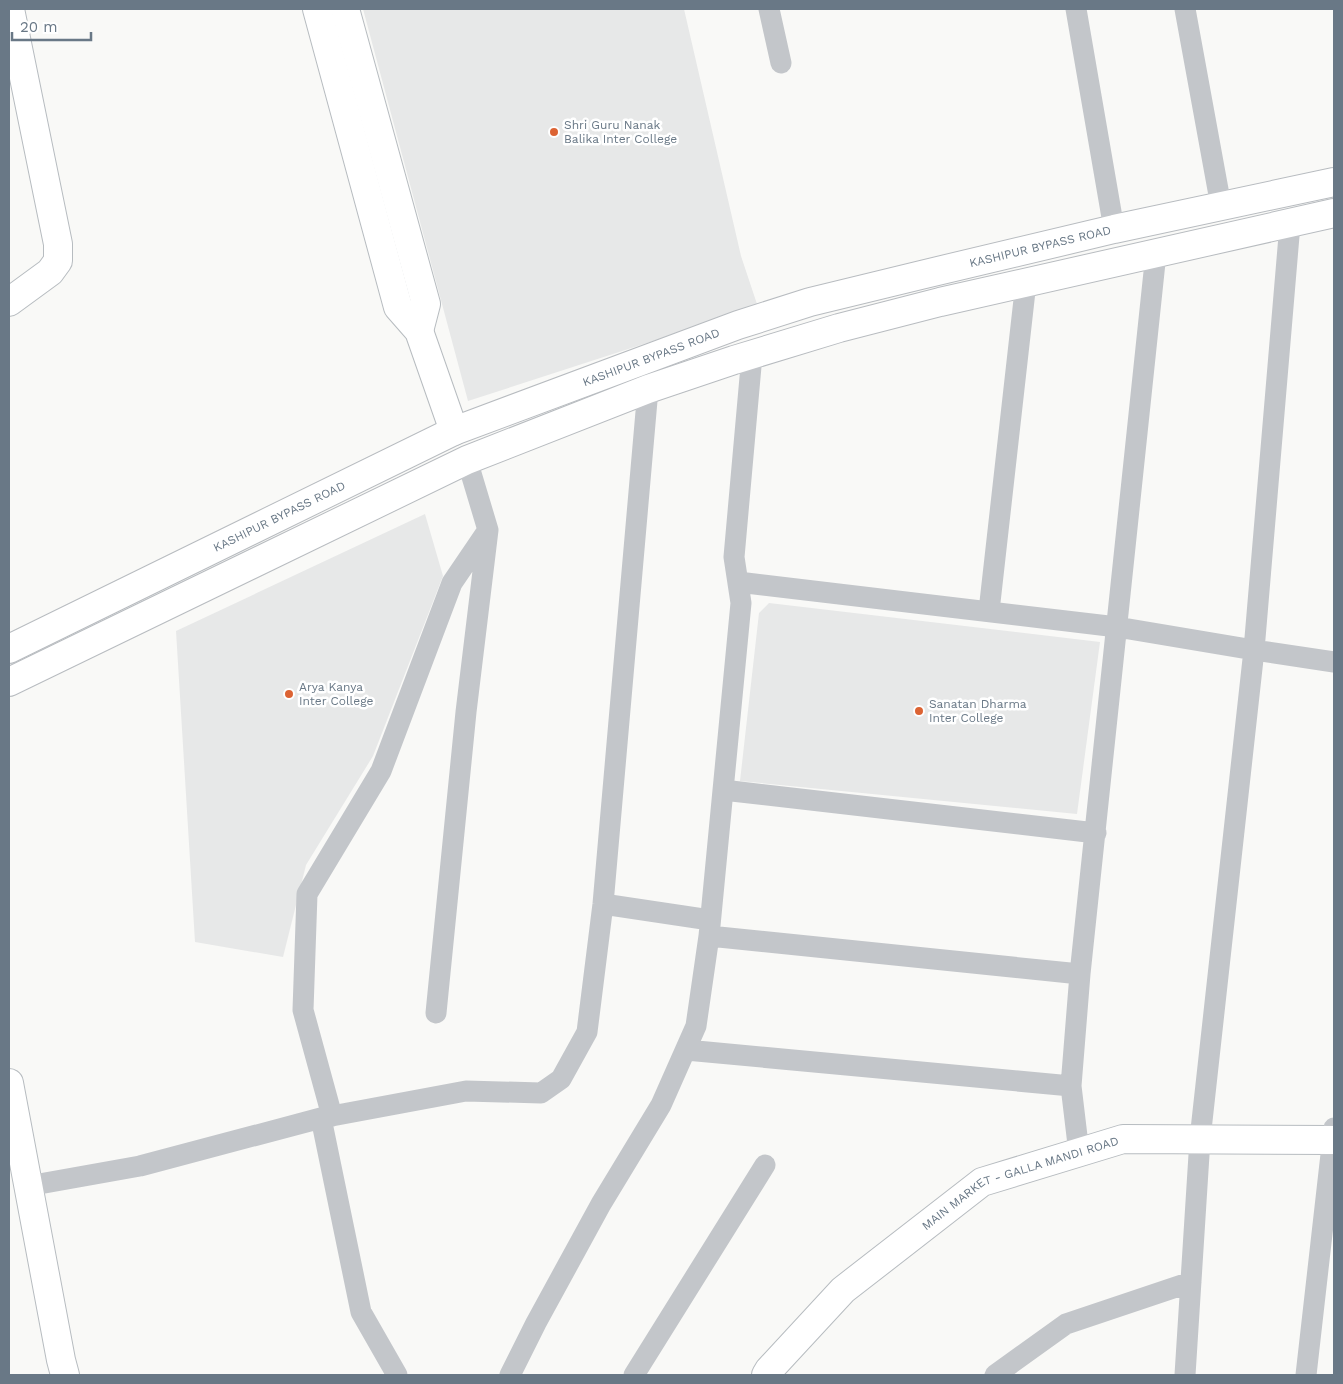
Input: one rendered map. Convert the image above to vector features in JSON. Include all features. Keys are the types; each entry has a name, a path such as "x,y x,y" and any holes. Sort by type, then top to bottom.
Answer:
{"main road":[{"path":"9,302 50,272 58,261 58,244 10,9"},
{"path":"317,9 398,307 419,331 454,431 467,460"},
{"path":"345,9 426,304 419,331"},
{"name":"KASHIPUR BYPASS ROAD","path":"9,649 454,431 738,325 801,305 921,274 1114,229 1334,182"},
{"path":"1290,224 1293,191"},
{"path":"9,682 467,460 648,389 839,328 940,302 1334,213"},
{"path":"1156,253 1160,219"},
{"path":"9,1083 61,1360 66,1375"},
{"name":"MAIN MARKET - GALLA MANDI ROAD","path":"766,1375 843,1290 982,1182 1123,1139 1334,1136"}],"street":[{"path":"769,9 781,63"},
{"path":"1076,9 1114,229"},
{"path":"1185,9 1221,206"},
{"path":"1185,1375 1200,1139 1254,650 1290,224"},
{"path":"1079,1153 1071,1086 1080,974 1156,253"},
{"path":"989,612 1026,282"},
{"path":"510,1375 601,1204 661,1105 696,1026 709,928 741,603 734,557 752,355"},
{"path":"28,1186 140,1166 326,1117 466,1091 541,1093 561,1078 587,1032 603,904 648,389"},
{"path":"436,1013 466,712 488,530 467,460"},
{"path":"397,1375 361,1312 326,1117 303,1010 307,894 381,771 452,583 488,530"},
{"path":"738,582 1117,627 1334,662"},
{"path":"723,790 1096,833"},
{"path":"603,904 709,928 1080,974"},
{"path":"686,1050 1071,1086"},
{"path":"1306,1375 1334,1136"},
{"path":"634,1375 765,1165"},
{"path":"995,1375 1066,1324 1191,1282"}],"shaded area":[{"name":"Shri Guru Nanak Balika Inter College","path":"363,9 684,9 741,256 758,307 468,401"},
{"name":"Arya Kanya Inter College","path":"425,514 443,576 373,756 306,865 283,957 195,942 176,631"},
{"name":"Sanatan Dharma Inter College","path":"769,603 1100,642 1077,814 740,781 759,613"}],"place":[{"name":"Shri Guru Nanak Balika Inter College","path":"554,132"},
{"name":"Arya Kanya Inter College","path":"289,694"},
{"name":"Sanatan Dharma Inter College","path":"919,711"}]}
